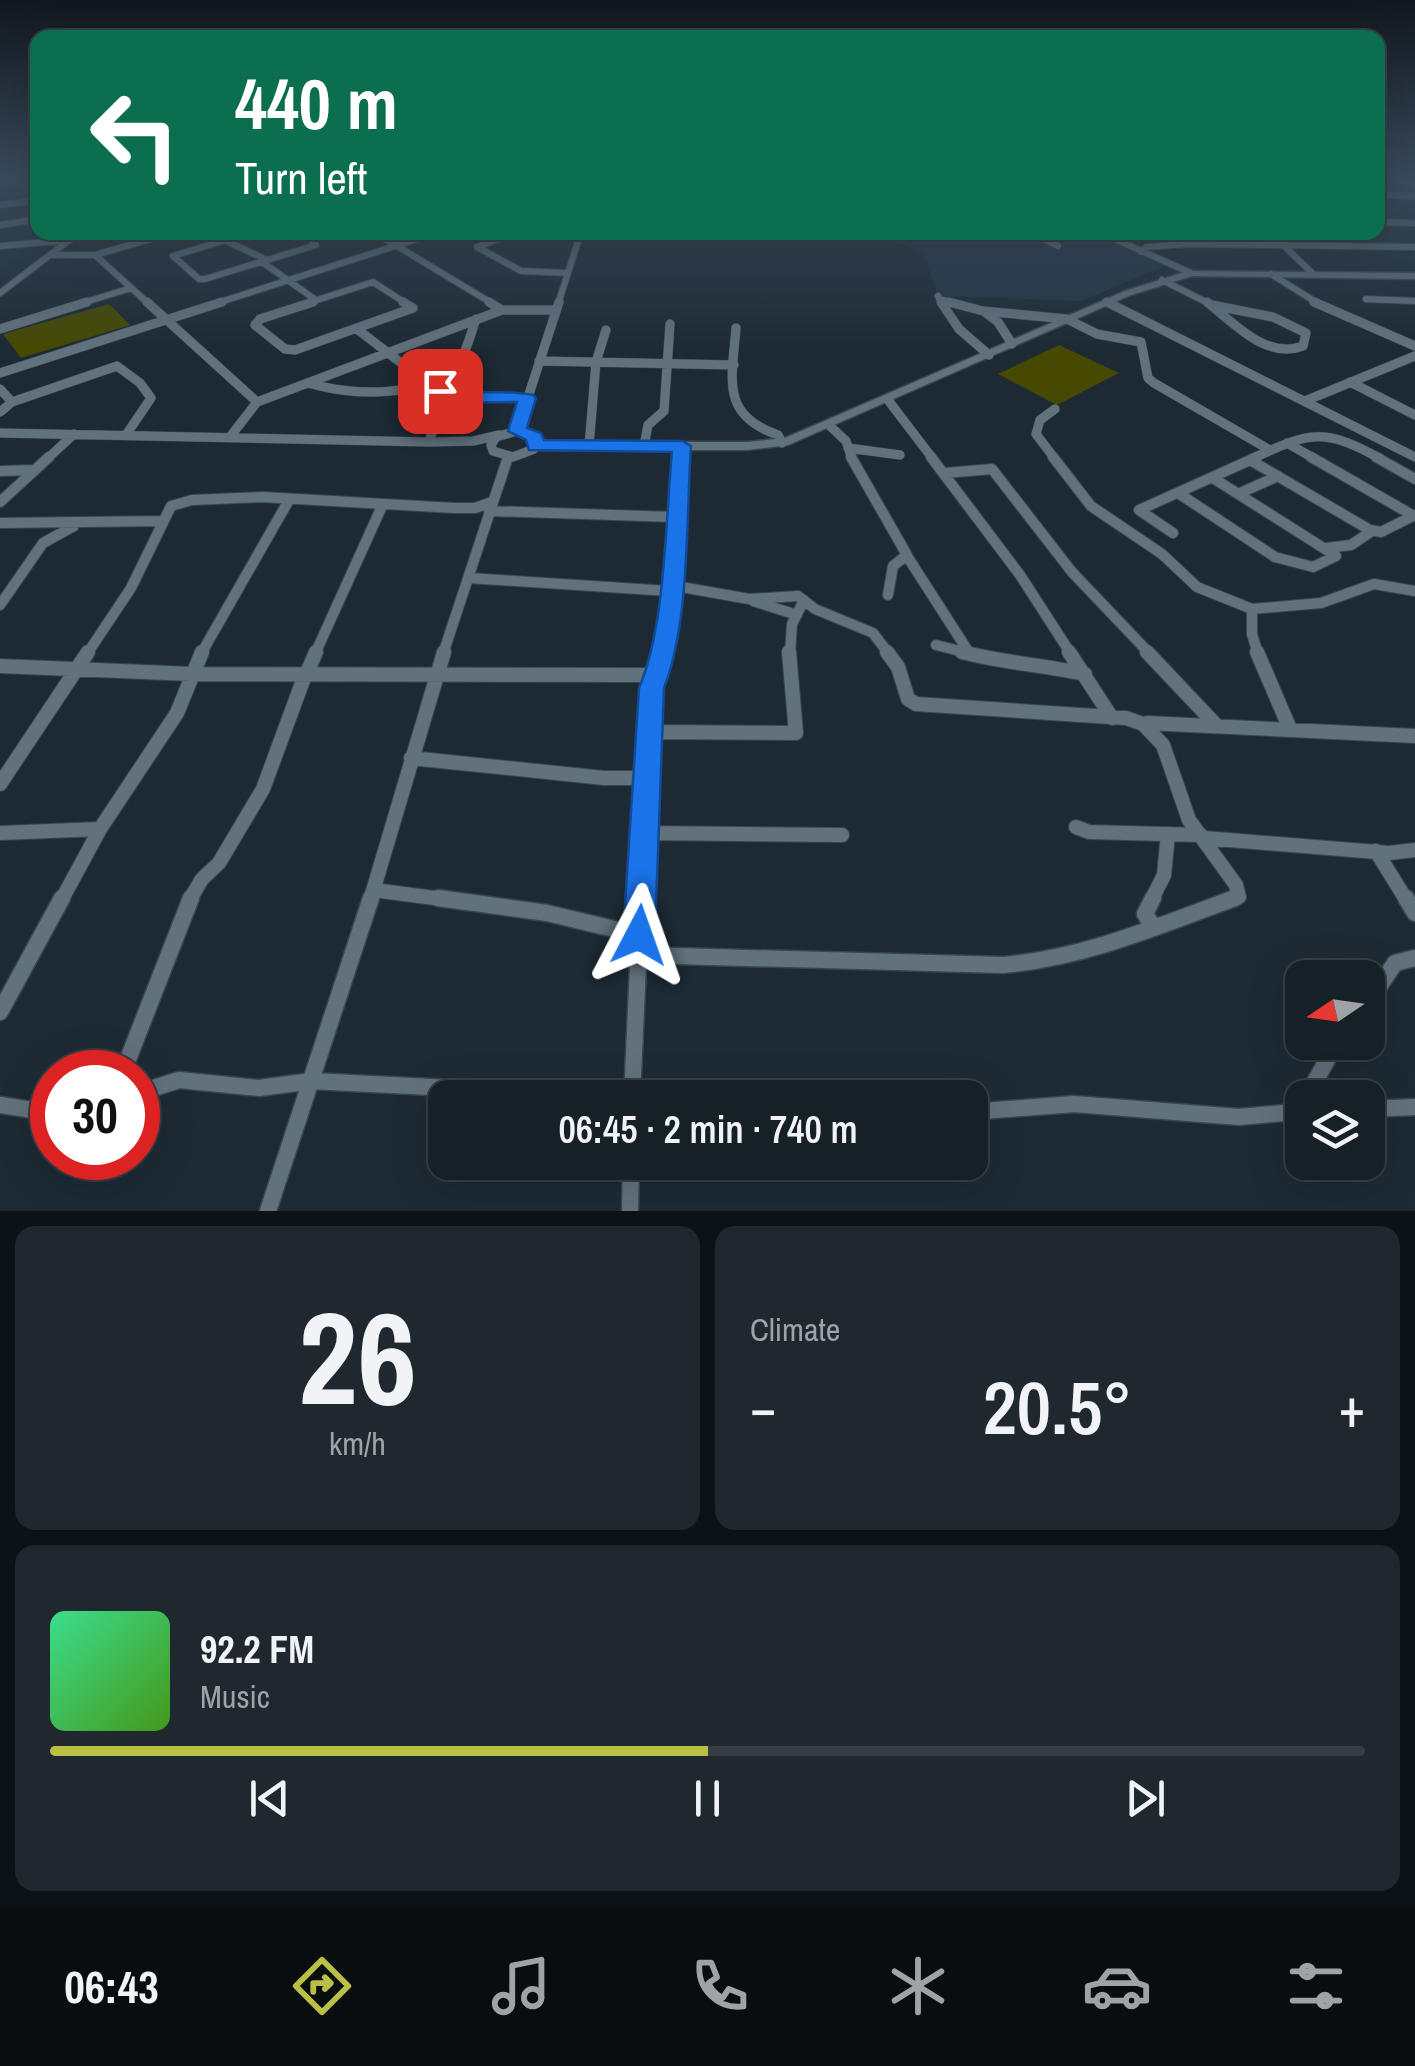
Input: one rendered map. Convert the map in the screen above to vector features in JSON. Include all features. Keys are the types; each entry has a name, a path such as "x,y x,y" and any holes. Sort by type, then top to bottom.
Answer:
{"street":[{"path":"0,246 70,240"},
{"path":"0,293 5,285 70,240"},
{"path":"51,255 95,255 133,240"},
{"path":"216,240 173,257 200,280 316,245 311,240"},
{"path":"229,240 265,261 316,300"},
{"path":"387,240 502,310"},
{"path":"0,373 414,240"},
{"path":"499,240 478,249 521,271 568,273"},
{"path":"517,431 578,240"},
{"path":"1046,240 1058,246"},
{"path":"1116,240 1191,274"},
{"path":"1278,240 1313,274"},
{"path":"1141,252 1146,247 1187,244 1415,247"},
{"path":"95,255 257,402"},
{"path":"474,441 508,457 522,455 536,446 782,443 830,426 1162,280 1191,274 1415,276"},
{"path":"1271,274 1305,298 1415,346"},
{"path":"1162,280 1212,305 1239,329 1270,346 1291,351 1303,346 1306,334 1295,326 1270,316 1212,305"},
{"path":"375,282 413,308 358,329 289,350 255,324 260,319 375,282"},
{"path":"0,330 131,288"},
{"path":"989,354 965,336 938,297 983,310 1067,319 1096,334 1138,340 1148,378 1270,450"},
{"path":"1366,299 1397,300 1414,309"},
{"path":"1107,302 1415,457"},
{"path":"230,437 257,402 502,310 556,310"},
{"path":"983,310 998,322 1012,344"},
{"path":"309,383 358,394 394,390 426,379 459,362 476,318"},
{"path":"644,446 648,425 664,410 670,324"},
{"path":"736,328 734,407 745,422 778,434 782,443"},
{"path":"358,329 426,379 445,398 527,398"},
{"path":"589,446 596,362 606,330"},
{"path":"1305,400 1415,356"},
{"path":"539,361 734,365"},
{"path":"0,412 12,402 120,366 150,398 126,435"},
{"path":"1350,382 1414,414"},
{"path":"0,389 12,402"},
{"path":"429,442 445,398"},
{"path":"888,400 1020,575 1112,718"},
{"path":"1055,408 1040,420 1036,434 1091,506 1162,554 1197,587 1252,609 1321,603 1374,584 1415,591"},
{"path":"830,426 848,448 906,556 942,606 968,652"},
{"path":"0,433 429,442 474,441 517,431 535,436 536,446"},
{"path":"0,502 74,434"},
{"path":"1173,533 1139,510 1302,436 1323,434 1415,479"},
{"path":"493,451 492,442 499,435"},
{"path":"1287,443 1415,516"},
{"path":"633,1080 654,675 661,665 682,446"},
{"path":"848,448 900,455"},
{"path":"268,1211 374,890 411,758 469,578 486,508 508,457"},
{"path":"1250,460 1372,530 1381,532 1415,516"},
{"path":"944,473 992,469 1062,561 1217,726"},
{"path":"0,471 34,470"},
{"path":"1238,494 1278,476"},
{"path":"1178,493 1275,557 1313,567 1336,556 1213,478"},
{"path":"0,784 131,588 172,506 189,500 236,496 674,517"},
{"path":"0,1012 100,829 177,713 192,674 260,544 289,500"},
{"path":"131,1050 182,914 263,790 306,674 383,504"},
{"path":"0,523 162,521"},
{"path":"42,543 81,523"},
{"path":"0,605 42,543 46,532 42,524"},
{"path":"1327,548 1351,545 1372,530"},
{"path":"888,594 892,566 906,556"},
{"path":"469,578 669,588 750,599 796,615"},
{"path":"750,599 790,594 814,609 873,633 898,667 908,699 916,704 1146,723 1415,736"},
{"path":"652,732 795,734 789,647 796,615 804,600"},
{"path":"1252,609 1252,641 1290,729"},
{"path":"936,645 1016,666 1036,664 1085,674"},
{"path":"0,666 192,674 654,675"},
{"path":"640,954 1002,968 1064,956 1239,897 1236,885 1190,822 1158,734 1146,723"},
{"path":"411,758 604,778 648,778"},
{"path":"1076,827 1089,832 1202,836 1376,851 1415,850"},
{"path":"0,833 100,829"},
{"path":"646,834 842,835"},
{"path":"1154,928 1146,914 1164,875 1168,834"},
{"path":"1376,851 1415,914"},
{"path":"374,890 547,913 639,935"},
{"path":"1385,977 1394,963 1415,958"},
{"path":"160,1086 179,1080 259,1088 312,1081 428,1086"},
{"path":"988,1111 1074,1104 1239,1117 1285,1109"},
{"path":"0,1105 30,1110"},
{"path":"1385,1108 1415,1107"},
{"path":"630,1211 631,1180"}],"shaded area":[{"path":"888,240 1108,240 1166,265 1081,301 938,296 923,251"},
{"path":"109,304 130,325 21,358 3,334"},
{"path":"1059,345 1119,373 1057,405 998,374"}],"route":[{"path":"440,391 445,398 527,398 517,431 535,436 536,446 682,446 666,633 661,665 652,688 639,935"}]}
